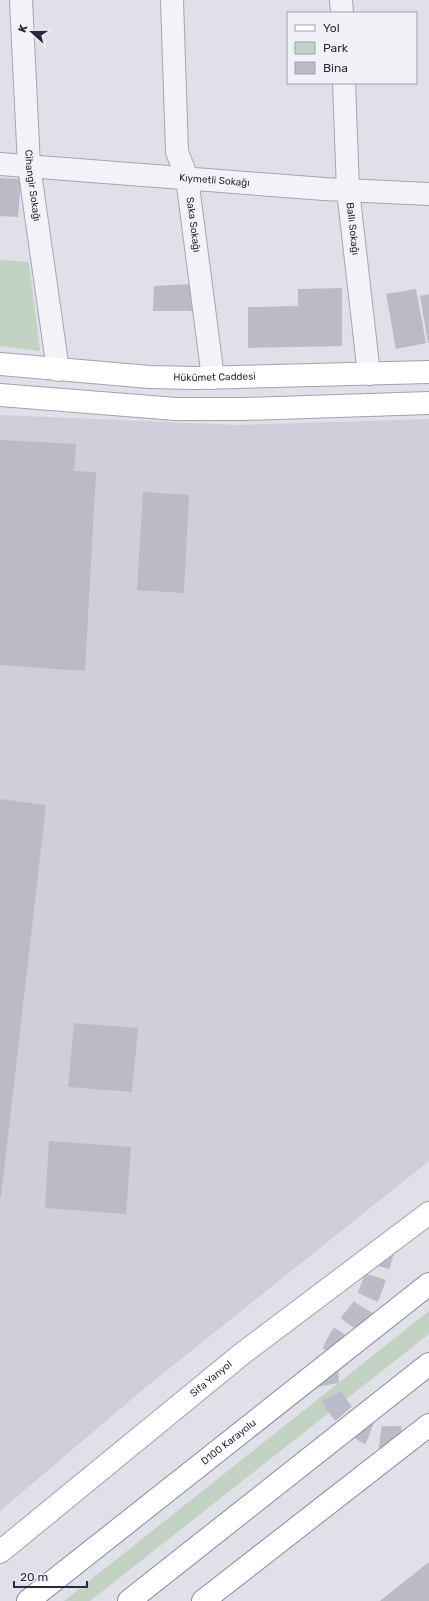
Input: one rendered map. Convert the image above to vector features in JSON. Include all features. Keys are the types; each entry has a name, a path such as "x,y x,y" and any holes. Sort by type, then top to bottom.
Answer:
{"main road":[{"name":"Hükümet Caddesi","path":"0,364 149,377 213,378 429,372"},
{"path":"0,395 176,409 429,403"},
{"name":"Sifa Yanyol","path":"0,1552 243,1353 429,1213"},
{"name":"D100 Karayolu","path":"28,1601 429,1284"},
{"path":"129,1601 429,1364"},
{"path":"203,1601 429,1425"}],"street":[{"name":"Cihangir Sokağı","path":"21,0 29,166 58,370"},
{"name":"Saka Sokağı","path":"172,0 177,152 187,178 213,378"},
{"path":"341,0 342,12"},
{"name":"Ballı Sokağı","path":"344,84 348,190 369,374"},
{"name":"Kıymetli Sokağı","path":"0,164 348,190 429,194"}],"shaded area":[{"path":"0,415 237,425 429,419 429,1161 146,1387 0,1511"}],"green space":[{"path":"0,260 29,262 40,351 0,346"},
{"path":"429,1311 429,1334 90,1601 64,1601"}],"building":[{"path":"0,178 21,179 18,217 0,216"},
{"path":"191,284 196,311 153,311 154,286"},
{"path":"342,288 342,346 248,348 248,307 298,306 298,289"},
{"path":"416,289 426,343 396,349 386,294"},
{"path":"429,294 429,343 428,343 420,296"},
{"path":"0,440 76,444 74,471 96,472 85,671 0,665"},
{"path":"143,492 189,495 184,593 137,590"},
{"path":"0,799 46,805 1,1197 0,1197"},
{"path":"74,1023 138,1028 132,1092 68,1087"},
{"path":"49,1141 131,1147 126,1214 45,1208"},
{"path":"429,1562 429,1601 380,1601"}],"tunnel":[{"path":"385,1245 374,1282 364,1306 341,1336 330,1359 328,1381 330,1392 336,1403 345,1415 361,1430 369,1434 386,1437 416,1435"}]}
